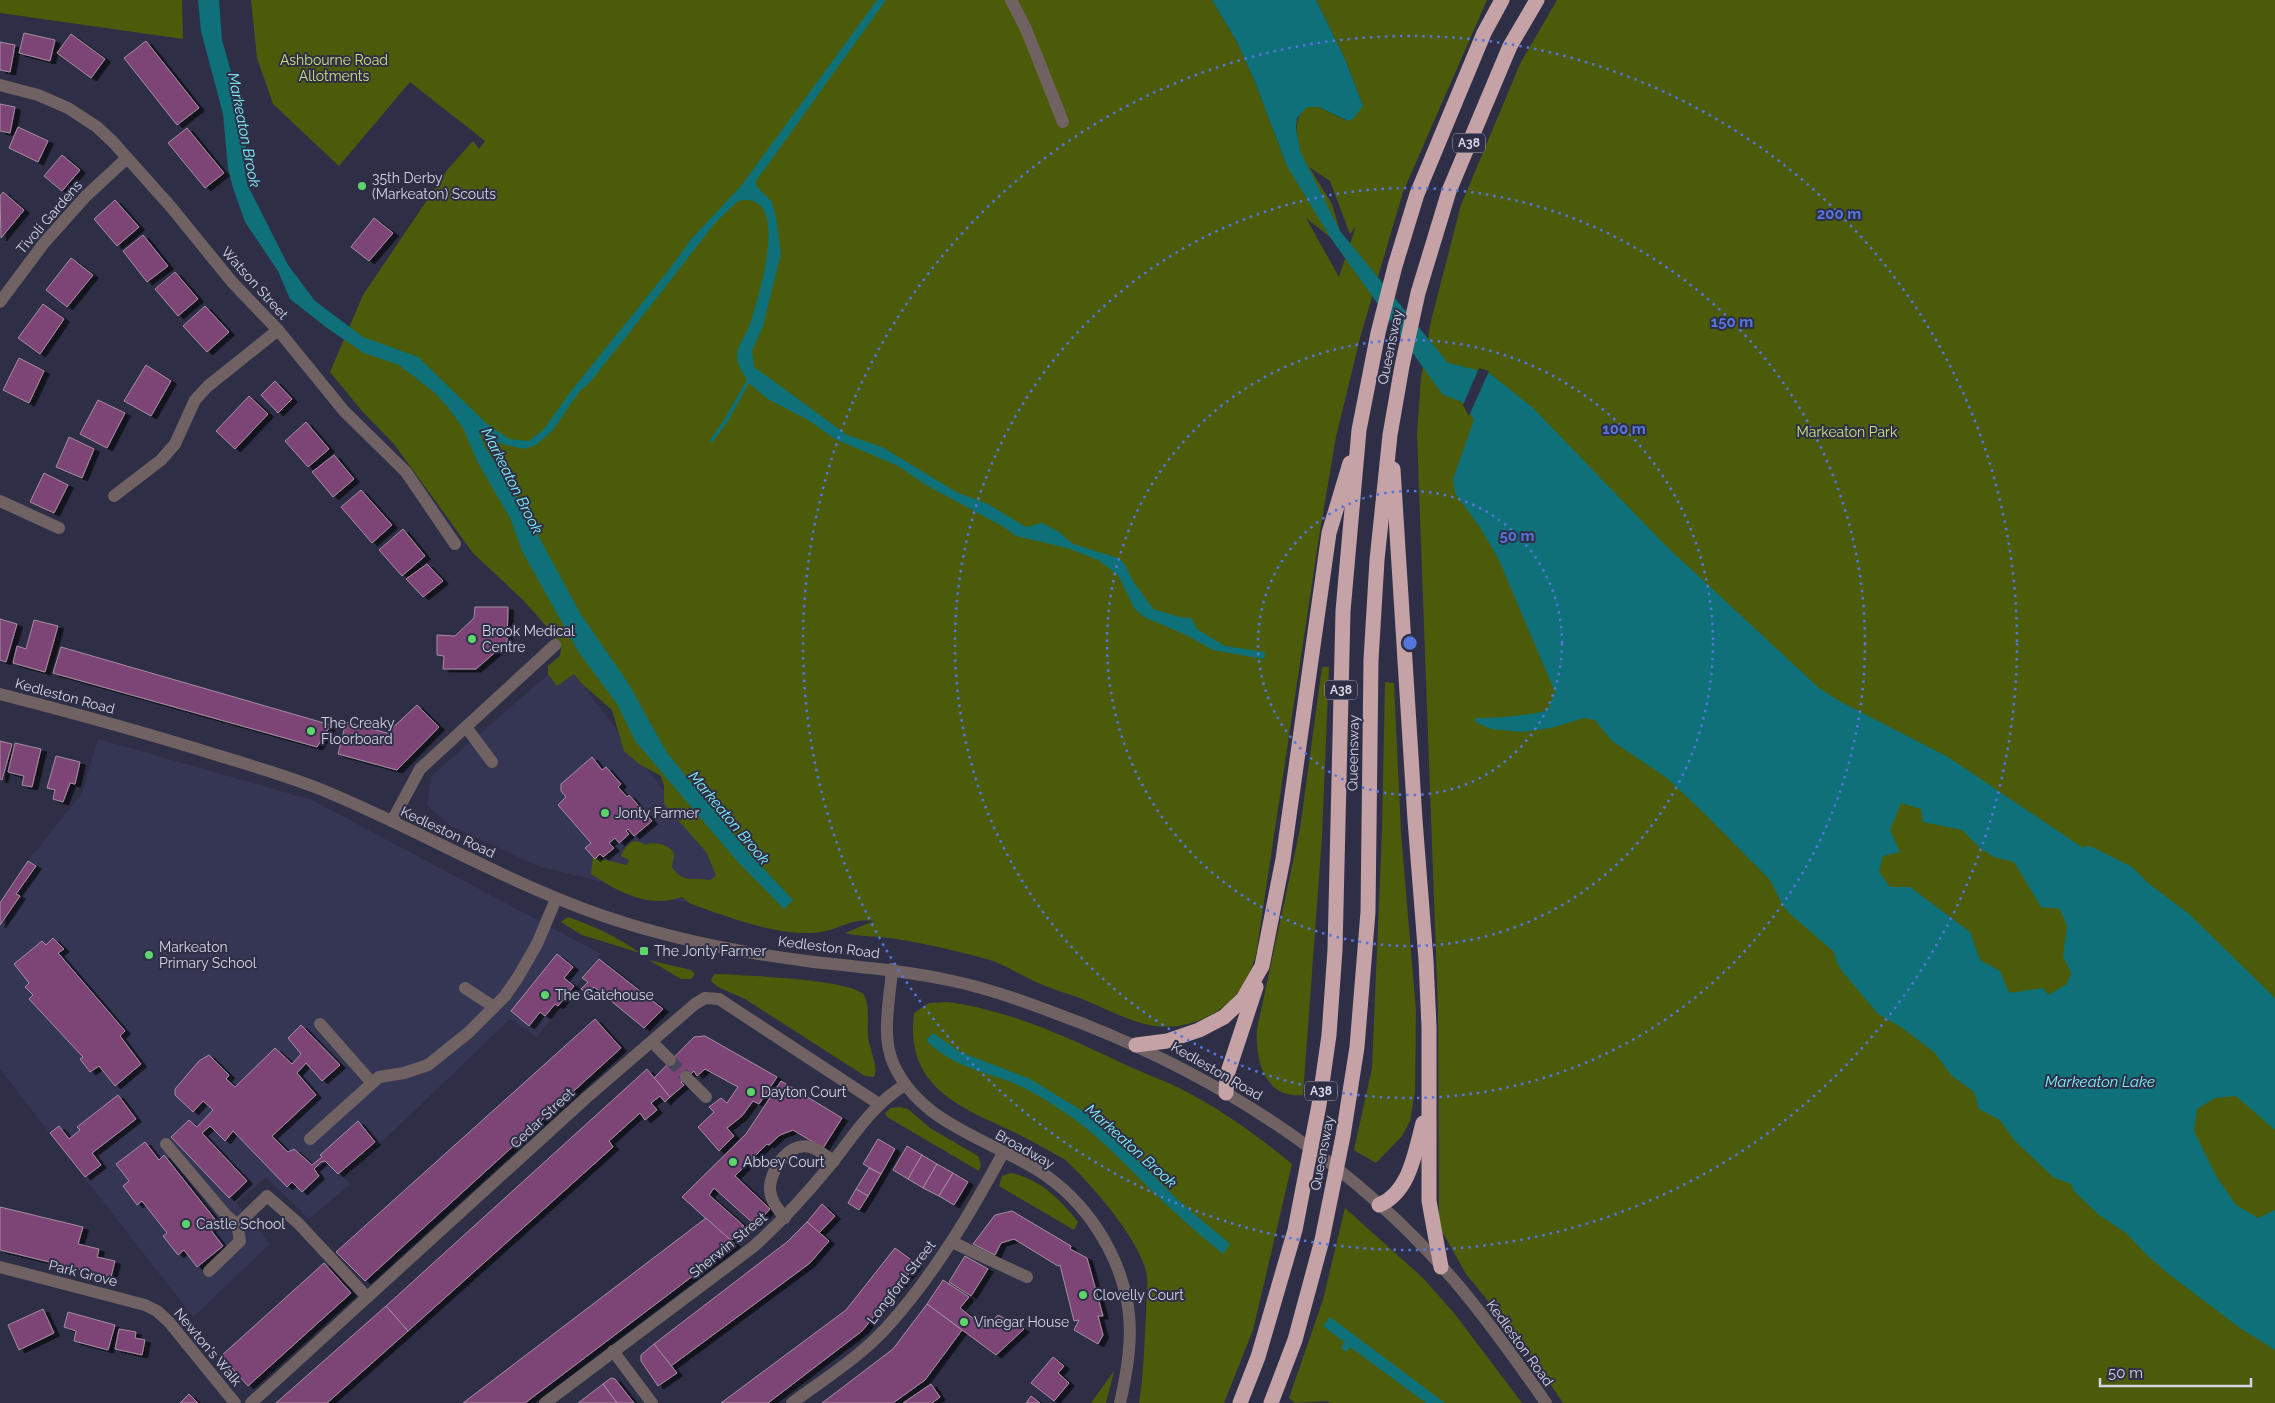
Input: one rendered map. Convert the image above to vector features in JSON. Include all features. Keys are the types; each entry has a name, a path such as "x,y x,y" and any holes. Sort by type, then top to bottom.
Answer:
{"highway":[{"name":"Queensway","path":"1240,1403 1258,1357 1295,1230 1319,1105 1329,1035 1335,950 1343,611 1359,430 1378,333 1395,266 1417,194 1484,33 1502,0"},
{"name":"Queensway","path":"1271,1403 1295,1340 1322,1240 1343,1136 1357,1047 1368,912 1371,660 1377,560 1390,435 1402,366 1418,293 1449,192 1510,46 1537,0"},
{"path":"1226,1093 1229,1069 1247,1018 1262,966 1283,859 1329,534 1359,430"},
{"path":"1390,435 1395,482 1414,820 1426,960 1429,1027 1427,1107 1429,1201 1441,1267"},
{"path":"1136,1045 1167,1041 1205,1027 1224,1017 1242,999 1262,966"},
{"path":"1379,1205 1388,1201 1399,1192 1407,1176 1427,1107"}],"street":[{"path":"1011,0 1026,29 1064,122"},
{"name":"Watson Street","path":"0,85 38,95 68,108 97,127 127,158 232,282 278,330 344,411 406,472 455,544"},
{"name":"Tivoli Gardens","path":"0,302 44,243 86,196 127,158"},
{"path":"114,496 161,460 174,444 195,400 208,386 278,330"},
{"path":"0,501 59,528"},
{"path":"392,821 420,769 555,645"},
{"name":"Kedleston Road","path":"0,694 145,733 264,769 319,788 556,899 626,923 689,940 753,953 813,962 892,969 955,981 1018,998 1136,1045 1176,1064 1278,1124 1379,1205 1466,1294 1514,1356 1546,1403"},
{"path":"466,728 492,762"},
{"path":"310,1138 379,1077 404,1073 428,1066 494,1007 518,977 537,944 556,899"},
{"name":"Broadway","path":"892,969 887,1035 892,1061 905,1085 926,1108 956,1128 1039,1170 1072,1197 1094,1223 1107,1245 1125,1291 1128,1307 1129,1352 1120,1403"},
{"path":"465,988 494,1007"},
{"name":"Cedar Street","path":"250,1403 586,1098 704,998 720,999 879,1104"},
{"path":"320,1024 372,1083"},
{"path":"652,1042 670,1060"},
{"path":"686,1077 706,1097"},
{"name":"Sherwin Street","path":"546,1403 753,1247 785,1218 834,1161 879,1104 905,1085"},
{"path":"166,1144 226,1216 237,1224 240,1241 209,1271"},
{"path":"785,1218 775,1206 770,1190 771,1180 781,1160 792,1150 801,1146 811,1147 834,1161"},
{"name":"Longford Street","path":"792,1403 860,1353 887,1327 952,1242 1003,1153"},
{"path":"237,1224 268,1196 298,1223 367,1297"},
{"path":"952,1242 1028,1277"},
{"name":"Park Grove","path":"0,1267 126,1299 157,1311"},
{"name":"Newton's Walk","path":"157,1311 170,1322 235,1403"},
{"path":"613,1351 652,1403"}],"shaded area":[{"path":"564,661 765,922 538,866 449,825 427,805 431,776"},
{"path":"98,739 312,800 601,954 537,1037 510,1019 344,1178 350,1184 309,1219 266,1177 236,1203 270,1244 193,1317 0,1069 0,903 28,861 82,793"}],"green space":[{"path":"0,0 182,0 183,39 0,13"},
{"name":"Ashbourne Road Allotments","path":"251,0 1212,0 1237,42 1255,82 1287,166 1300,151 1297,122 1307,107 1319,107 1345,120 1363,106 1345,59 1316,0 1487,0 1403,192 1360,338 1336,437 1319,537 1256,955 1249,974 1233,998 1218,1011 1191,1023 1174,1026 1143,1024 1038,983 990,960 915,942 845,933 874,921 857,921 828,931 811,933 780,931 750,924 691,904 682,897 658,901 635,897 612,887 591,874 593,857 627,865 629,860 621,856 630,843 637,841 645,845 652,843 661,844 670,848 674,855 672,867 684,878 710,880 716,876 707,853 664,804 664,786 661,776 639,764 624,751 612,710 581,683 574,674 557,686 548,674 548,666 560,656 561,648 547,627 523,600 473,553 394,444 362,411 330,372 363,295 448,169 473,141 479,149 485,141 410,82 339,166 273,104 257,58","holes":["1309,167 1330,181 1350,234 1356,226 1339,277 1306,218 1330,237 1340,231 1332,204"]},
{"name":"Markeaton Park","path":"1557,0 2275,0 2275,1403 1563,1403 1523,1344 1466,1274 1439,1226 1438,1009 1417,434 1421,378 1431,321 1461,205 1520,64"},
{"path":"1322,667 1329,667 1322,836 1303,1095 1290,1095 1279,1091 1265,1075 1258,1053 1257,1029 1300,829"},
{"path":"1385,682 1394,683 1401,833 1416,1011 1415,1092 1410,1121 1402,1136 1376,1163 1354,1150 1372,1068 1382,833"},
{"path":"568,917 606,932 640,953 582,935 561,922"},
{"path":"649,960 691,970 695,974 691,979 681,979"},
{"path":"714,974 794,979 840,985 856,990 864,995 867,1004 868,1037 875,1063 874,1077 865,1076 745,999 718,987 711,981"},
{"path":"948,1002 996,1012 1042,1027 1173,1085 1209,1104 1292,1164 1253,1330 1224,1403 1139,1403 1146,1315 1147,1277 1144,1263 1114,1214 1087,1182 1064,1159 1027,1138 973,1113 939,1090 927,1076 918,1059 913,1038 914,1013 929,1003"},
{"path":"900,1107 908,1109 930,1128 978,1156 981,1165 979,1171 887,1117 885,1113 891,1108"},
{"path":"1011,1173 1031,1180 1057,1198 1078,1222 1074,1230 999,1186 1002,1176"},
{"path":"1345,1208 1423,1278 1454,1313 1522,1403 1330,1403 1327,1401 1295,1403 1289,1398 1323,1300"},
{"path":"1114,1371 1106,1403 1091,1403"}],"water":[{"path":"198,0 219,0 222,40 238,96 246,147 244,162 247,184 288,265 315,301 363,337 418,357 486,423 509,439 529,441 544,429 571,391 671,267 692,238 741,186 877,0 886,0 756,181 757,187 772,202 781,253 763,326 752,351 754,367 847,435 882,447 958,493 988,504 1026,527 1042,523 1059,532 1073,544 1118,558 1124,563 1133,581 1153,609 1179,617 1191,618 1197,629 1225,646 1265,652 1264,659 1213,650 1186,635 1144,617 1134,608 1118,575 1098,560 1067,548 1016,536 1002,526 926,485 898,466 835,439 808,420 768,399 749,383 728,421 712,443 710,440 747,380 738,362 737,352 749,328 754,312 768,249 768,229 764,212 755,202 738,201 715,223 591,381 579,392 553,430 536,445 524,449 502,444 480,434 485,447 514,491 580,613 628,683 667,753 749,853 793,900 784,909 738,862 636,742 617,704 578,651 522,551 510,518 477,461 463,428 449,409 435,393 399,365 364,353 327,328 290,299 278,271 245,222 233,188 228,168 223,114 201,31"},
{"name":"Markeaton Lake","path":"1212,0 1316,0 1345,59 1363,106 1354,118 1348,121 1319,107 1307,107 1297,118 1296,128 1300,151 1340,231 1448,363 1489,373 1532,407 1666,546 1819,688 1841,702 1948,757 2083,848 2086,846 2092,847 2132,867 2148,883 2189,914 2273,996 2275,1000 2275,1130 2236,1096 2215,1098 2197,1109 2194,1131 2216,1176 2236,1205 2258,1218 2275,1210 2275,1350 2240,1328 2170,1275 2126,1233 2099,1215 2074,1191 2071,1184 2053,1177 2015,1141 2000,1120 1979,1109 1974,1092 1951,1075 1935,1053 1901,1027 1878,1014 1842,971 1837,963 1834,952 1789,913 1782,904 1770,880 1707,816 1667,778 1612,741 1595,720 1584,718 1551,728 1522,732 1491,729 1475,722 1476,718 1533,714 1548,710 1555,692 1499,560 1481,529 1455,493 1453,479 1474,420 1464,403 1442,394 1330,237 1287,166 1255,82 1237,42","holes":["1901,803 1921,809 1923,822 1962,830 1980,848 1994,857 2014,862 2041,907 2060,909 2067,926 2063,956 2071,973 2067,984 2048,995 2043,988 2009,993 2000,971 1980,960 1970,932 1910,887 1890,887 1879,872 1883,856 1900,852 1890,830"]},
{"path":"933,1033 960,1052 1030,1079 1086,1113 1125,1147 1179,1201 1230,1244 1223,1254 1181,1218 1106,1145 1077,1121 1040,1096 944,1055 926,1040"},
{"path":"1330,1317 1445,1403 1426,1403 1350,1347 1347,1352 1341,1348 1344,1342 1323,1326"}],"pier":[{"path":"1479,368 1489,371 1469,416 1463,405"}],"building":[{"path":"24,33 55,40 50,61 19,53"},
{"path":"71,34 105,59 91,78 57,53"},
{"path":"146,41 199,108 177,125 124,58"},
{"path":"0,42 15,45 10,72 0,70"},
{"path":"0,104 15,107 10,133 0,131"},
{"path":"18,127 48,141 38,162 9,148"},
{"path":"187,128 224,173 205,188 168,143"},
{"path":"62,155 80,170 62,191 44,176"},
{"path":"3,192 24,210 1,238 0,196"},
{"path":"115,200 139,227 117,246 94,219"},
{"path":"374,218 393,233 369,261 351,247"},
{"path":"143,235 168,266 147,282 123,251"},
{"path":"71,258 93,275 67,307 46,290"},
{"path":"175,272 198,299 178,316 155,289"},
{"path":"43,304 64,319 40,354 18,338"},
{"path":"205,306 229,332 207,352 183,326"},
{"path":"19,358 44,371 29,403 3,390"},
{"path":"146,365 171,381 151,416 124,401"},
{"path":"275,381 292,399 278,413 261,395"},
{"path":"249,396 268,414 235,449 216,431"},
{"path":"98,400 125,413 107,448 80,434"},
{"path":"306,422 329,449 308,467 285,441"},
{"path":"69,437 94,449 82,478 56,467"},
{"path":"334,455 354,479 333,497 312,472"},
{"path":"44,473 68,485 54,513 30,502"},
{"path":"361,490 392,525 372,543 341,507"},
{"path":"403,529 425,556 402,576 379,550"},
{"path":"427,564 443,581 423,597 406,579"},
{"name":"Brook Medical Centre","path":"475,607 508,607 507,642 476,669 443,669 444,656 437,655 437,635 455,636 474,618"},
{"path":"0,619 17,624 6,662 0,660"},
{"path":"34,620 58,626 45,672 13,663 17,646 26,649"},
{"path":"61,647 331,725 317,747 53,673"},
{"path":"417,705 439,727 397,770 338,754 346,722 387,733"},
{"path":"0,741 12,744 2,780 0,779"},
{"path":"15,743 41,749 32,787 22,785 24,776 8,772"},
{"path":"56,756 80,762 75,784 70,783 63,802 53,799 55,790 47,788"},
{"name":"Jonty Farmer","path":"592,757 602,770 606,767 621,784 618,787 627,797 629,795 652,821 634,836 628,829 626,831 629,834 619,843 615,838 609,843 614,848 603,857 600,854 595,859 585,848 591,843 558,805 566,797 561,791 561,784"},
{"path":"28,861 36,866 16,894 20,896 0,925 0,903"},
{"path":"53,938 64,949 58,953 125,1031 120,1036 141,1064 115,1086 99,1066 90,1072 80,1059 83,1057 29,999 33,995 25,987 29,983 14,964 42,941 46,945"},
{"name":"The Gatehouse","path":"557,954 573,967 564,978 574,986 558,1006 555,1004 545,1016 540,1012 529,1026 511,1011"},
{"path":"599,959 663,1009 644,1028 594,987 588,994 581,989 588,982 582,978"},
{"path":"595,1019 621,1048 365,1281 336,1252"},
{"path":"301,1025 340,1065 322,1081 306,1063 297,1073 316,1095 272,1136 288,1152 294,1149 312,1165 322,1157 320,1155 358,1121 375,1142 338,1174 325,1161 321,1162 314,1169 319,1176 302,1192 292,1182 287,1187 233,1131 225,1141 210,1126 202,1133 247,1181 229,1198 171,1137 189,1120 197,1127 213,1110 203,1101 193,1112 175,1095 175,1089 199,1061 209,1055 229,1075 226,1079 235,1087 275,1048 292,1064 301,1054 288,1038"},
{"name":"Dayton Court","path":"705,1036 777,1077 759,1104 753,1101 742,1116 727,1128 734,1136 719,1151 698,1127 714,1112 709,1107 721,1098 727,1103 738,1087 705,1069 697,1076 694,1071 681,1082 684,1085 670,1097 654,1078 694,1037"},
{"path":"647,1069 670,1097 665,1102 660,1096 651,1103 657,1110 645,1120 640,1113 609,1141 613,1147 408,1331 386,1306"},
{"name":"Abbey Court","path":"781,1081 842,1118 823,1148 793,1130 780,1135 769,1145 767,1144 735,1176 770,1209 755,1225 714,1188 709,1195 744,1226 731,1241 682,1197 746,1134"},
{"path":"118,1095 136,1119 92,1153 101,1165 85,1177 50,1133 59,1126 69,1139 80,1130 77,1127"},
{"path":"878,1139 895,1149 881,1174 863,1164"},
{"path":"145,1142 159,1160 164,1155 218,1223 210,1229 223,1246 197,1267 184,1250 178,1255 163,1236 167,1233 142,1201 137,1205 123,1186 129,1181 116,1164"},
{"path":"907,1146 922,1155 908,1179 893,1170"},
{"path":"922,1155 937,1164 923,1188 908,1179"},
{"path":"937,1164 953,1173 939,1196 923,1188"},
{"path":"869,1168 881,1174 868,1196 856,1189"},
{"path":"953,1173 968,1182 954,1205 939,1196"},
{"path":"856,1189 868,1196 859,1210 848,1203"},
{"path":"822,1204 835,1216 819,1233 807,1222"},
{"path":"0,1207 83,1227 78,1244 99,1249 97,1257 115,1261 111,1277 0,1250"},
{"name":"Clovelly Court","path":"1012,1211 1071,1246 1070,1249 1087,1258 1103,1316 1098,1316 1103,1335 1098,1344 1074,1330 1079,1320 1074,1321 1060,1265 1058,1266 1014,1239 1001,1243 995,1255 973,1244 995,1215"},
{"path":"706,1218 735,1244 525,1403 463,1403"},
{"path":"807,1222 829,1241 810,1263 671,1366 654,1344 787,1242"},
{"path":"895,1248 917,1264 862,1331 768,1403 721,1403 846,1310"},
{"path":"965,1256 988,1269 971,1296 949,1282"},
{"path":"324,1263 351,1293 248,1386 221,1356"},
{"name":"Vinegar House","path":"943,1280 969,1297 960,1308 985,1328 998,1315 1024,1329 996,1355 927,1304"},
{"path":"927,1304 962,1330 925,1380 893,1403 822,1403 893,1349"},
{"path":"386,1306 408,1331 327,1403 276,1403"},
{"path":"43,1309 54,1333 19,1350 8,1325"},
{"path":"68,1312 115,1325 108,1350 74,1341 76,1331 64,1327"},
{"path":"119,1329 136,1332 135,1338 145,1340 142,1355 115,1349"},
{"path":"654,1344 677,1373 658,1386 641,1361 641,1355"},
{"path":"1053,1357 1064,1366 1058,1373 1069,1383 1054,1401 1031,1383"},
{"path":"611,1378 615,1379 634,1403 617,1403 603,1384"},
{"path":"603,1384 617,1403 578,1403"},
{"path":"931,1384 940,1397 932,1403 903,1403"},
{"path":"189,1394 198,1403 180,1403"},
{"path":"1031,1396 1040,1403 1026,1403"}],"tunnel":[{"path":"670,1060 686,1077"}],"place":[{"name":"35th Derby (Markeaton) Scouts","path":"362,186"},
{"name":"Brook Medical Centre","path":"472,639"},
{"name":"The Creaky Floorboard","path":"311,731"},
{"name":"Jonty Farmer","path":"605,813"},
{"name":"The Jonty Farmer","path":"644,951"},
{"name":"Markeaton Primary School","path":"149,955"},
{"name":"The Gatehouse","path":"545,995"},
{"name":"Dayton Court","path":"751,1092"},
{"name":"Abbey Court","path":"733,1162"},
{"name":"Castle School","path":"186,1224"},
{"name":"Clovelly Court","path":"1083,1295"},
{"name":"Vinegar House","path":"964,1322"}],"water label":[{"name":"Markeaton Brook","path":"244,130"},
{"name":"Markeaton Brook","path":"512,481"},
{"name":"Markeaton Brook","path":"729,818"},
{"name":"Markeaton Brook","path":"1131,1146"}]}
